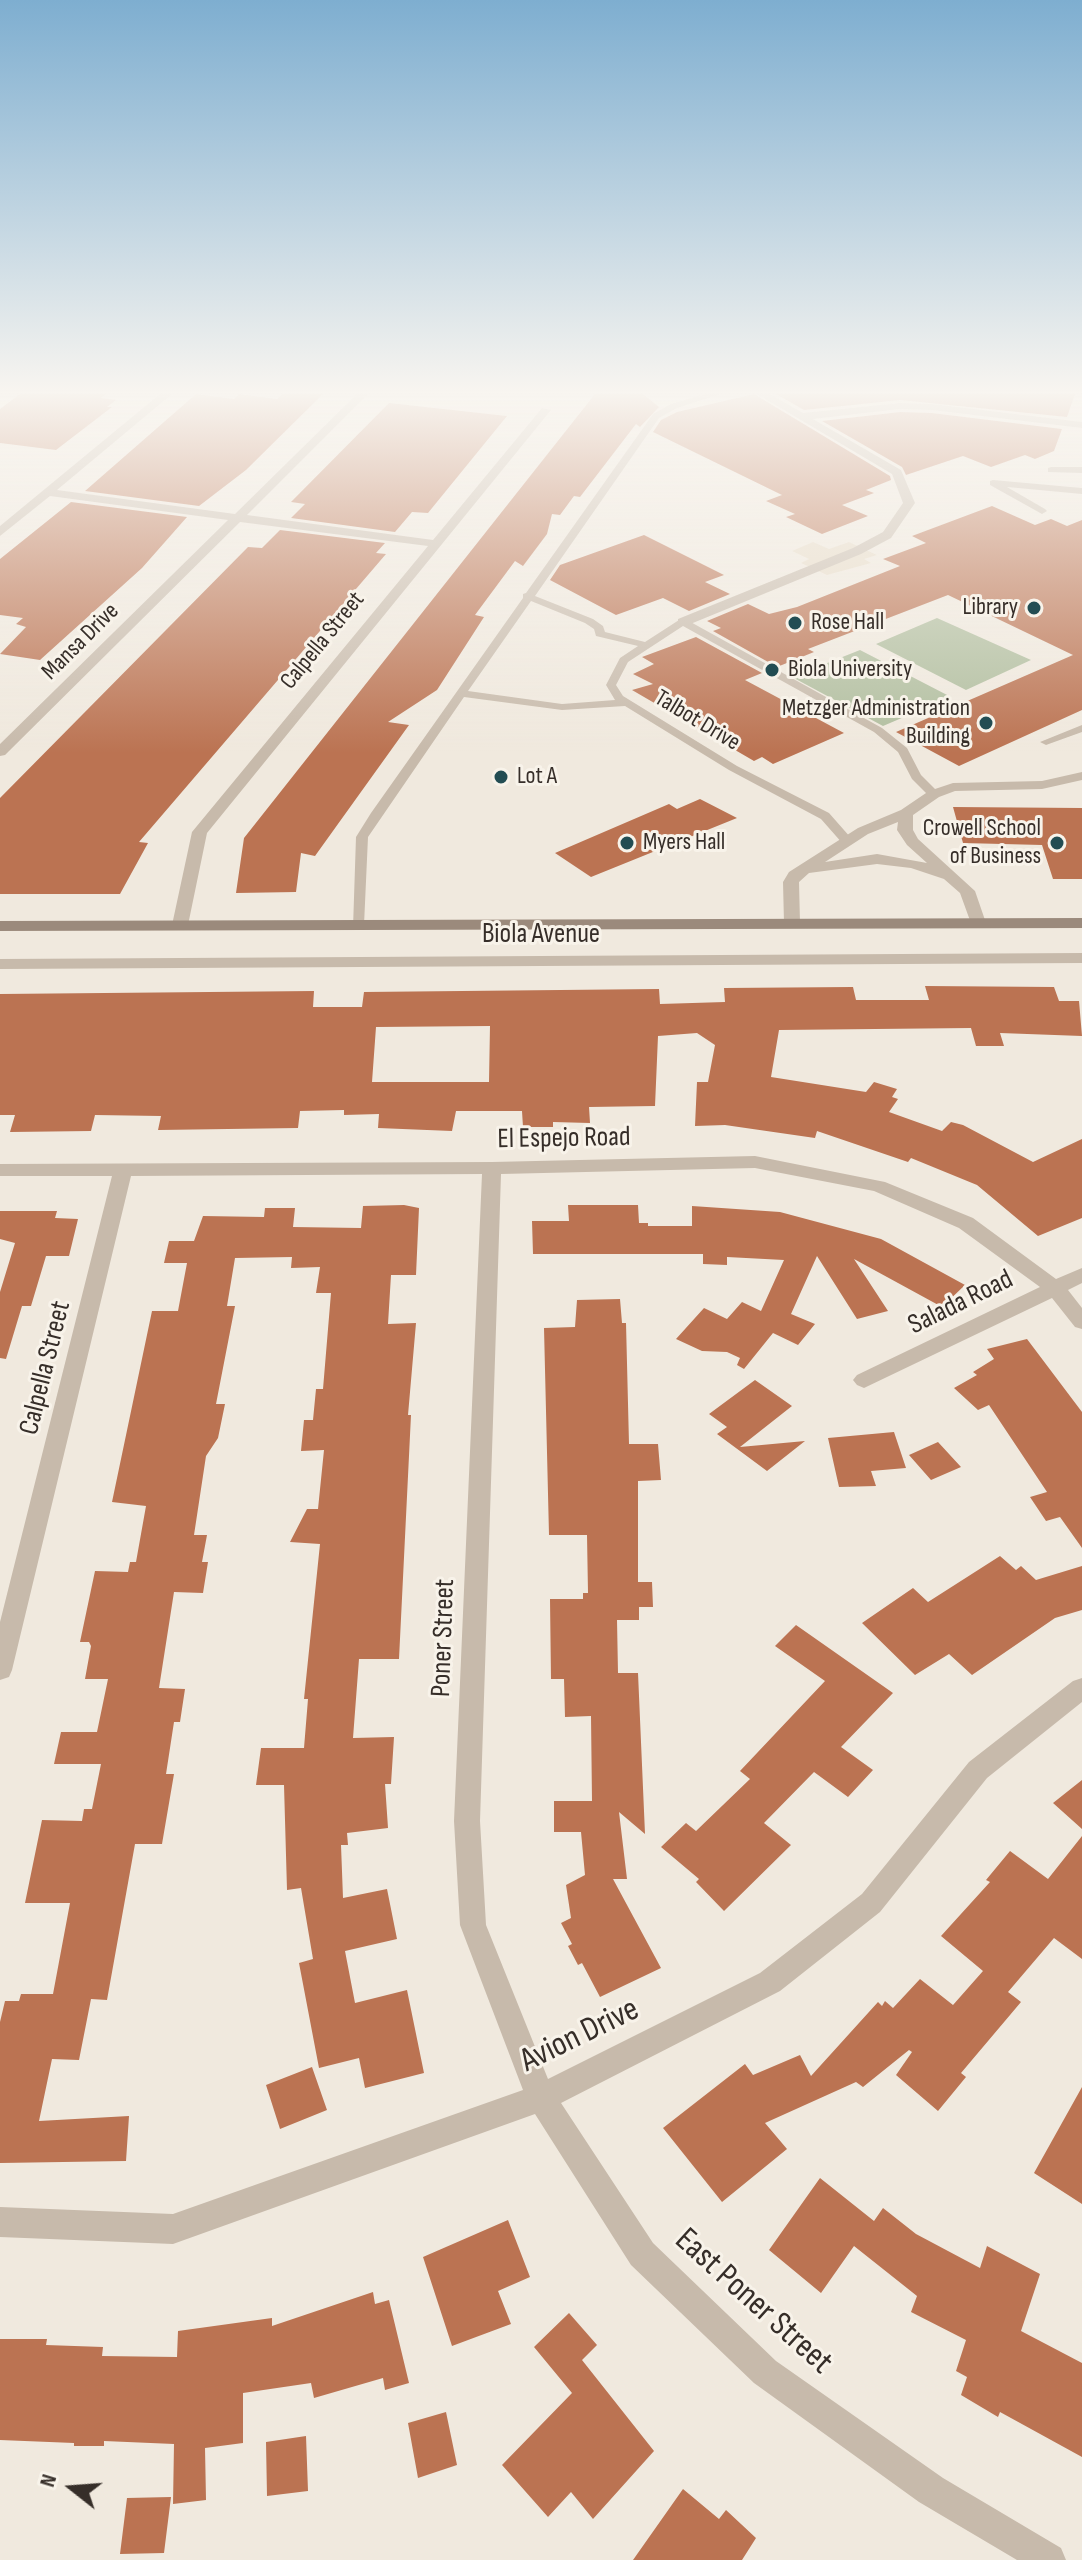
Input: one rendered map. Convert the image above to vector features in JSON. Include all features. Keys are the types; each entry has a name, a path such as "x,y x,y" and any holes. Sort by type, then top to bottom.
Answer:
{"street":[{"path":"0,532 24,513"},
{"path":"204,513 437,544"},
{"name":"Mansa Drive","path":"0,752 243,513"},
{"name":"Calpella Street","path":"180,925 200,832 462,513"},
{"path":"683,622 857,551 887,535 902,513"},
{"path":"792,923 791,882 800,871 847,841 906,813 934,794 953,787 1042,785 1082,776"},
{"path":"906,813 905,830 912,842 967,891 978,923"},
{"path":"800,871 877,859 913,864 947,875"},
{"name":"Biola Avenue","path":"0,926 1082,923"},
{"name":"Biola Avenue","path":"0,964 1082,958"},
{"name":"El Espejo Road","path":"0,1170 492,1168 755,1162 878,1186 966,1223 1056,1289 1082,1322"},
{"name":"Poner Street","path":"492,1168 467,1821 473,1925 541,2098"},
{"name":"Calpella Street","path":"0,1670 123,1171"},
{"name":"Salada Road","path":"864,1380 1082,1275"},
{"name":"Avion Drive","path":"0,2222 173,2229 541,2098 770,1982 871,1903 978,1770 1082,1688"},
{"name":"East Poner Street","path":"541,2098 642,2254 765,2372 931,2490 1049,2560"}],"lane":[{"path":"358,925 362,837 586,513"},
{"path":"527,596 589,621 599,628 600,634 645,645"},
{"path":"683,622 878,730 903,750 916,777 934,794"},
{"name":"Talbot Drive","path":"683,622 624,660 611,685 626,703 733,768 825,816 847,841"},
{"path":"461,693 562,707 626,703"},
{"path":"1046,742 1082,728"}],"green space":[{"path":"937,618 1031,660 966,690 876,644"},
{"path":"860,650 951,697 883,726 792,677"}],"shaded area":[{"path":"813,542 829,549 849,542 877,555 864,559 871,563 827,575 801,563 809,559 792,551"}],"building":[{"path":"57,513 160,513 187,517 142,568 40,660 0,654 26,627 16,624 23,618 0,615 0,559"},
{"path":"296,513 411,513 395,532 291,518"},
{"path":"501,513 561,513 552,514 547,534 523,566 515,561 475,615 484,617 437,690 388,722 409,725 315,856 301,853 296,892 236,893 244,838"},
{"path":"972,513 1009,513 1035,525 1051,519 1067,526 1082,520 1082,710 959,766 896,732 1073,655 948,595 808,649 814,652 777,667 713,631 721,628 707,621 748,604 769,614 797,607 900,566 883,559 926,543 912,536"},
{"path":"795,514 868,516 822,534 786,517"},
{"path":"280,530 385,543 376,553 386,554 139,842 148,843 120,894 0,894 0,798 248,547 262,548"},
{"path":"644,535 724,575 705,582 730,594 689,611 663,598 616,615 550,580 560,565"},
{"path":"696,637 762,673 745,680 844,733 773,764 762,757 754,761 632,690 653,684 633,674 654,664 642,657"},
{"name":"Myers Hall","path":"700,799 737,818 591,877 555,853 669,804 677,809"},
{"name":"Crowell School of Business","path":"953,807 1082,808 1082,879 1053,879 1042,845 963,843"},
{"path":"925,986 1054,987 1059,1001 1079,1001 1082,1036 1000,1033 1004,1046 976,1046 971,1028 779,1030 771,1077 866,1092 874,1082 897,1089 892,1097 898,1099 889,1112 942,1131 951,1122 963,1125 1033,1162 1082,1139 1082,1218 1038,1236 977,1185 911,1158 908,1162 817,1131 815,1138 725,1125 695,1126 697,1082 708,1082 715,1045 697,1033 658,1036 655,1106 589,1107 590,1123 553,1122 553,1127 523,1127 522,1111 456,1111 452,1131 378,1128 379,1114 344,1115 344,1110 300,1111 298,1128 158,1130 161,1116 95,1115 91,1131 10,1132 15,1115 0,1115 0,994 314,991 313,1007 362,1007 364,992 659,989 660,1004 725,1002 724,988 853,987 856,1000 929,1000","holes":["490,1026 489,1082 372,1082 376,1027"]},
{"path":"404,1205 419,1208 416,1275 391,1275 388,1324 416,1323 408,1415 411,1415 399,1659 359,1659 353,1738 394,1737 391,1784 385,1784 388,1828 347,1833 348,1845 341,1845 343,1898 387,1889 397,1939 345,1951 355,2003 407,1990 424,2073 365,2088 359,2058 319,2068 299,1963 313,1959 301,1888 287,1890 284,1785 256,1785 261,1748 304,1748 308,1699 304,1699 320,1544 290,1542 307,1509 318,1509 324,1450 301,1451 304,1420 313,1420 316,1389 323,1389 331,1293 316,1293 320,1267 291,1268 292,1257 235,1258 227,1306 235,1306 216,1404 225,1404 218,1438 206,1456 194,1535 207,1535 202,1562 208,1562 203,1593 174,1592 159,1688 185,1689 180,1722 174,1722 166,1774 174,1774 162,1844 135,1844 107,2000 91,1999 79,2060 52,2059 39,2121 129,2116 126,2161 0,2163 0,2022 5,2001 19,2001 21,1994 53,1994 70,1903 25,1903 42,1820 82,1821 84,1809 92,1809 101,1764 54,1764 61,1732 97,1732 108,1679 85,1679 91,1646 89,1642 80,1642 95,1571 128,1572 130,1562 136,1562 146,1506 112,1502 152,1311 178,1311 187,1263 164,1263 169,1241 194,1241 203,1216 264,1217 265,1208 295,1208 293,1227 361,1228 363,1206"},
{"path":"568,1205 638,1205 639,1223 648,1223 648,1226 692,1226 692,1206 780,1212 881,1239 965,1285 942,1307 854,1259 888,1311 857,1319 817,1256 791,1314 815,1324 798,1345 773,1333 744,1369 737,1365 740,1358 727,1352 702,1351 676,1339 704,1308 727,1319 742,1302 761,1311 784,1260 727,1257 727,1265 703,1264 703,1254 533,1254 532,1221 569,1221"},
{"path":"0,1211 57,1211 55,1218 78,1219 69,1256 46,1256 31,1306 22,1306 6,1359 0,1358 0,1292 15,1243 0,1239"},
{"path":"620,1299 622,1323 626,1323 629,1444 658,1444 661,1480 638,1481 638,1582 652,1582 653,1607 639,1607 639,1620 617,1620 618,1673 638,1673 645,1834 619,1812 627,1879 613,1879 661,1968 600,1997 582,1963 578,1965 561,1923 571,1918 566,1885 585,1875 581,1832 554,1832 554,1801 592,1801 591,1716 565,1717 564,1679 551,1679 550,1599 583,1599 583,1593 588,1593 587,1535 549,1535 544,1328 575,1327 577,1300"},
{"path":"1027,1339 1082,1412 1082,1548 1060,1517 1046,1521 1030,1497 1047,1492 989,1405 978,1410 954,1388 977,1375 973,1372 994,1359 987,1349"},
{"path":"755,1380 792,1406 740,1447 805,1441 767,1471 717,1434 727,1427 709,1414"},
{"path":"894,1432 906,1468 871,1471 876,1486 839,1487 828,1438"},
{"path":"938,1442 961,1467 931,1480 909,1455"},
{"path":"1000,1556 1016,1570 1021,1566 1036,1580 1082,1566 1082,1610 1055,1618 972,1675 949,1654 915,1675 862,1623 913,1588 928,1602"},
{"path":"796,1625 893,1693 841,1747 873,1770 848,1797 814,1772 764,1823 791,1845 724,1911 696,1882 699,1879 661,1847 686,1823 696,1831 750,1779 740,1771 825,1681 775,1646"},
{"path":"1082,1780 1082,1829 1053,1803"},
{"path":"1082,1836 1082,1959 1054,1938 1008,1992 1021,2002 961,2073 966,2077 938,2111 896,2075 912,2052 909,2050 863,2087 856,2082 765,2123 787,2149 722,2202 663,2128 745,2064 753,2075 800,2055 811,2076 878,2002 882,2006 885,2001 893,2008 920,1979 953,2005 983,1971 941,1936 990,1882 986,1880 1010,1851 1048,1879"},
{"path":"312,2067 327,2110 280,2129 266,2085"},
{"path":"1082,2087 1082,2204 1034,2173"},
{"path":"820,2178 874,2221 883,2208 916,2234 980,2268 987,2246 1040,2274 1021,2331 1082,2363 1082,2457 1000,2412 998,2417 961,2395 967,2377 956,2371 966,2340 911,2312 917,2296 854,2246 821,2293 769,2250"},
{"path":"508,2220 530,2277 498,2291 511,2324 452,2346 423,2257"},
{"path":"373,2292 375,2304 389,2300 409,2383 385,2390 383,2378 314,2398 311,2383 243,2393 243,2443 205,2448 206,2500 173,2504 174,2444 104,2441 104,2446 74,2446 74,2443 0,2440 0,2339 47,2339 46,2345 103,2347 102,2356 177,2357 178,2331 272,2318 272,2326"},
{"path":"569,2313 597,2345 582,2360 654,2451 593,2519 571,2492 548,2517 502,2465 572,2393 534,2347"},
{"path":"446,2412 457,2465 418,2478 408,2423"},
{"path":"306,2436 308,2491 267,2496 266,2442"},
{"path":"683,2489 719,2519 726,2510 756,2538 742,2560 633,2560"},
{"path":"171,2497 164,2553 120,2554 127,2498"}],"place":[{"name":"Library","path":"1034,608"},
{"name":"Rose Hall","path":"795,623"},
{"name":"Biola University","path":"772,670"},
{"name":"Metzger Administration Building","path":"986,723"},
{"name":"Lot A","path":"501,777"},
{"name":"Myers Hall","path":"627,843"},
{"name":"Crowell School of Business","path":"1057,843"}]}
